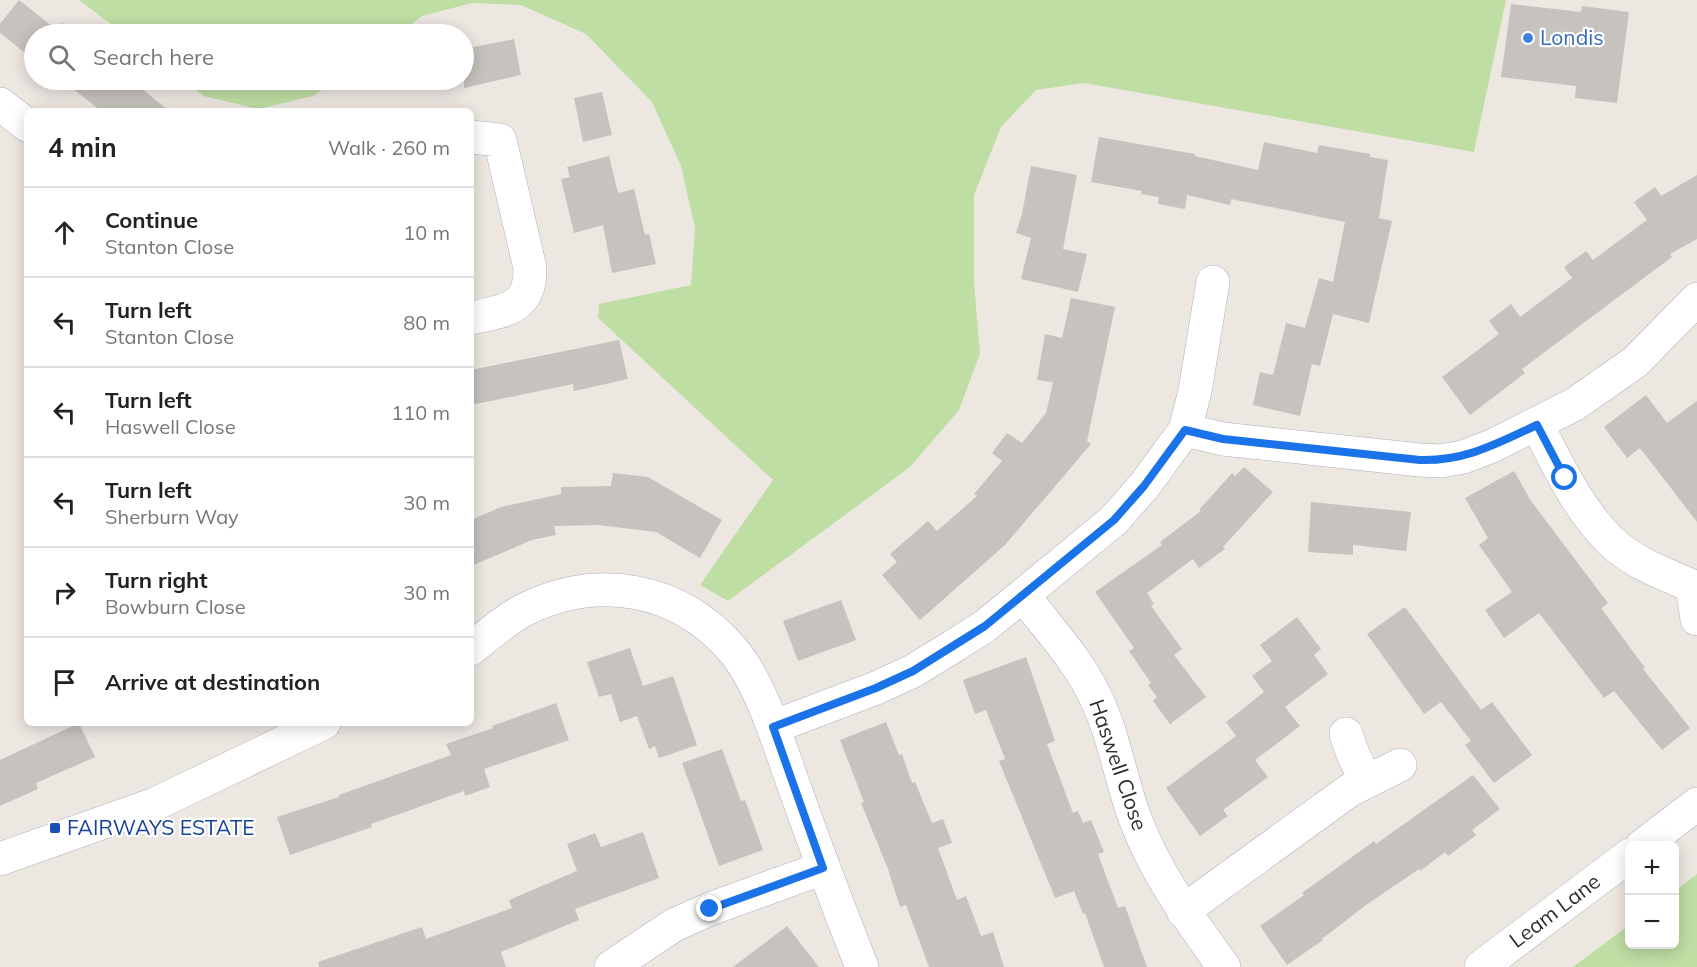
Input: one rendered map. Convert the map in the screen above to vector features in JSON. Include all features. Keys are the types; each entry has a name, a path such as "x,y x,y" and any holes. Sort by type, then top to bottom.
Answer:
{"street":[{"path":"0,104 24,123"},
{"path":"474,137 500,140 530,268 528,291 522,300 511,308 474,317"},
{"path":"773,727 876,688 913,671 985,626 1114,520 1144,486 1185,430 1195,390 1213,282"},
{"path":"1185,430 1223,439 1420,460 1441,461 1463,457 1537,425 1583,399 1635,362 1697,299"},
{"path":"1537,425 1581,506 1608,538 1639,562 1694,583 1697,619"},
{"path":"474,647 525,609 551,599 595,589 621,589 647,594 672,603 713,630 732,649 746,669 773,727 823,868 862,967"},
{"name":"Haswell Close","path":"1023,596 1080,671 1094,694 1105,717 1119,769 1142,836 1159,871 1183,911 1224,967"},
{"path":"0,859 154,804 312,726"},
{"path":"1346,734 1366,781"},
{"path":"1183,911 1366,781 1400,765"},
{"path":"1649,841 1697,804"},
{"name":"Leam Lane","path":"1480,967 1625,858"},
{"path":"610,967 674,925 710,909 823,868"}],"green space":[{"path":"79,0 1506,0 1474,152 1084,83 1036,90 1001,127 974,195 974,282 980,354 959,410 910,467 728,601 700,585 773,480 598,318 599,304 691,285 695,228 681,166 652,102 586,34 521,5 472,3 422,16 412,24 111,24"},
{"path":"196,90 322,90 313,96 262,108 204,96"},
{"path":"1697,874 1697,967 1573,967 1625,928 1625,949 1679,949 1679,888"}],"building":[{"path":"19,0 49,24 24,24 24,52 0,33 0,24"},
{"path":"1511,4 1581,12 1582,6 1629,12 1617,103 1575,98 1576,86 1501,77"},
{"path":"514,39 521,75 474,86 474,47"},
{"path":"75,90 143,90 165,108 97,108"},
{"path":"602,92 612,135 583,142 574,98"},
{"path":"1099,137 1195,154 1195,156 1258,170 1264,142 1317,153 1319,145 1370,154 1370,157 1388,160 1379,218 1392,221 1369,323 1333,314 1320,366 1312,364 1300,416 1253,405 1260,372 1273,375 1286,323 1305,328 1319,278 1333,282 1345,222 1231,199 1230,205 1187,195 1185,209 1158,204 1159,197 1141,194 1142,191 1091,182"},
{"path":"609,156 618,193 634,189 645,235 649,234 656,264 612,273 603,225 574,233 561,179 570,177 567,167"},
{"path":"1031,166 1077,175 1063,249 1087,254 1078,292 1021,279 1031,238 1016,233"},
{"path":"1697,175 1697,239 1670,254 1672,257 1522,369 1525,373 1470,415 1442,377 1499,334 1489,321 1511,304 1520,317 1572,278 1564,267 1586,251 1593,260 1647,220 1634,202 1655,187 1661,196"},
{"path":"1071,298 1115,307 1087,441 1091,444 1005,545 920,620 882,575 897,562 890,554 928,521 937,531 977,496 974,494 1002,461 992,453 1007,433 1022,443 1046,413 1053,382 1037,380 1045,334 1062,338"},
{"path":"619,340 628,379 574,391 573,384 474,404 474,369"},
{"path":"1646,395 1667,423 1697,401 1697,522 1640,448 1627,458 1604,427"},
{"path":"1244,467 1273,492 1223,547 1225,549 1199,568 1193,559 1147,593 1154,604 1151,606 1182,649 1174,655 1206,697 1170,724 1153,701 1157,697 1148,685 1151,683 1129,651 1134,648 1095,592 1162,545 1160,542 1201,511 1199,510 1232,473 1235,476"},
{"path":"1514,471 1531,501 1608,603 1601,608 1645,668 1643,669 1690,728 1662,750 1614,691 1604,698 1539,613 1504,638 1485,610 1512,592 1479,545 1488,538 1465,498"},
{"path":"613,473 648,477 722,520 700,558 656,532 598,525 554,526 556,535 532,540 474,565 474,519 501,507 561,494 561,487 611,486"},
{"path":"1311,502 1411,512 1406,551 1353,545 1353,555 1308,552"},
{"path":"841,600 856,640 798,661 783,621"},
{"path":"1405,607 1481,710 1492,702 1532,755 1494,783 1465,745 1471,741 1441,702 1424,714 1367,634"},
{"path":"1297,617 1321,649 1314,655 1328,674 1285,707 1300,726 1255,760 1268,777 1223,810 1228,816 1200,836 1166,788 1236,736 1226,722 1264,692 1252,676 1272,661 1260,645"},
{"path":"630,648 643,686 673,676 697,745 659,758 655,746 649,749 637,716 620,722 611,694 599,697 587,662"},
{"path":"1026,657 1055,741 1047,744 1073,813 1078,811 1083,823 1091,820 1104,852 1098,854 1118,908 1125,906 1147,967 1104,967 1085,913 1083,914 1074,891 1055,898 999,761 1005,759 986,710 975,714 963,680"},
{"path":"556,703 569,740 484,769 490,787 465,796 464,791 371,824 372,827 290,855 277,817 339,797 339,795 451,755 446,744"},
{"path":"886,722 899,755 902,754 912,783 915,782 932,823 943,819 952,843 938,848 957,900 966,896 981,936 993,932 1004,967 929,967 906,905 900,907 840,740"},
{"path":"73,726 80,726 95,757 36,783 38,789 0,806 0,760"},
{"path":"722,749 741,801 745,800 763,850 719,866 682,763"},
{"path":"1473,775 1500,809 1472,830 1476,835 1448,856 1445,852 1420,871 1419,869 1366,905 1323,940 1287,965 1260,926 1374,841 1376,844"},
{"path":"643,832 659,878 575,909 579,920 501,952 506,967 319,967 318,962 422,927 426,939 512,908 509,900 577,871 567,844 595,833 601,847"},
{"path":"787,926 819,967 733,967"}],"place":[{"name":"Londis","path":"1528,38"},
{"name":"FAIRWAYS ESTATE","path":"55,828"}],"route":[{"path":"710,909 823,868 773,727 876,688 913,671 985,626 1114,520 1144,486 1185,430 1223,439 1441,461 1463,457 1537,425 1565,478"}]}
